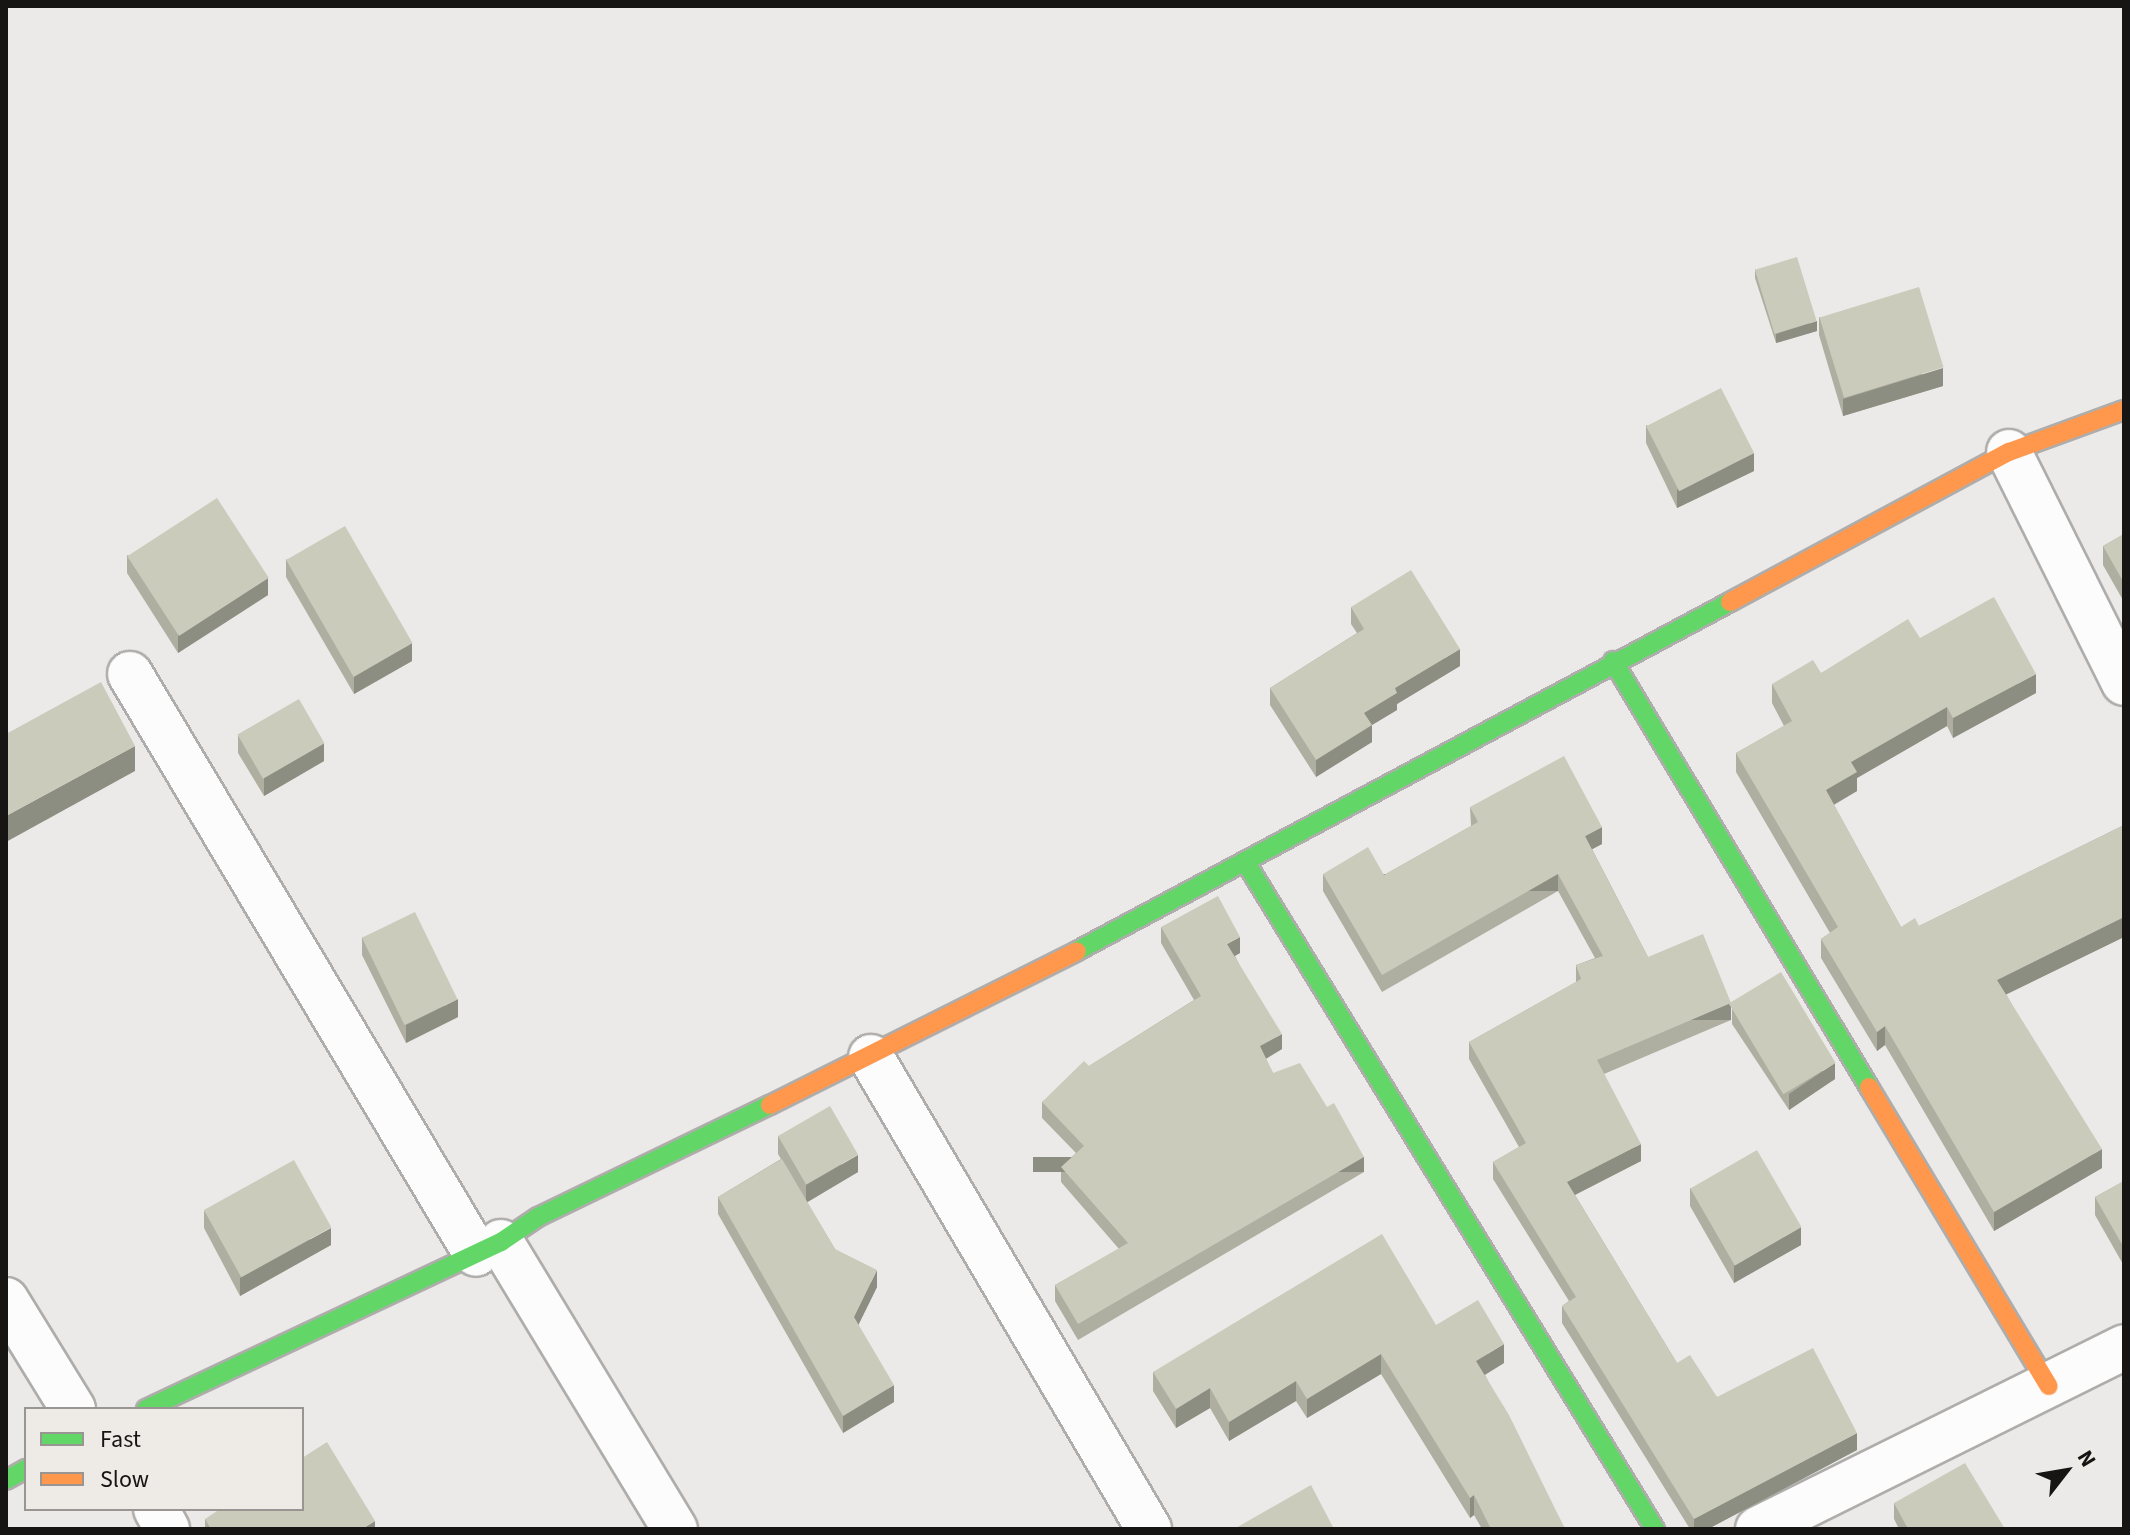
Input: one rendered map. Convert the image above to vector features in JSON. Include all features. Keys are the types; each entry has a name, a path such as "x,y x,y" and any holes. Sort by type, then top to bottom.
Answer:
{"street":[{"path":"150,1407 488,1248 538,1217 871,1057 1246,863 1613,661 2009,452 2124,410"},
{"path":"2009,452 2124,683"},
{"path":"1613,661 2049,1386"},
{"path":"130,674 488,1248 675,1529"},
{"path":"1246,863 1655,1529"},
{"path":"871,1057 1149,1529"},
{"path":"6,1300 72,1407"},
{"path":"1758,1529 2124,1347"},
{"path":"6,1480 24,1470"},
{"path":"157,1511 167,1529"}],"building":[{"path":"1797,257 1817,321 1775,334 1755,270"},
{"path":"1919,287 1944,367 1844,398 1820,317"},
{"path":"1721,388 1754,453 1679,491 1646,426"},
{"path":"217,498 269,578 179,636 127,556"},
{"path":"345,526 412,643 354,677 286,560"},
{"path":"2124,534 2124,583 2103,546"},
{"path":"1411,570 1460,649 1395,688 1397,693 1364,713 1372,725 1316,760 1270,688 1364,629 1351,607"},
{"path":"1994,597 2036,674 1953,718 1947,707 1851,762 1857,772 1826,790 1901,927 1915,918 1919,926 2124,825 2124,917 1997,980 2102,1149 1994,1212 1885,1026 1877,1032 1821,939 1838,927 1736,753 1792,721 1772,684 1813,660 1821,673 1908,619 1920,638"},
{"path":"101,682 135,746 6,816 6,734"},
{"path":"299,699 324,743 263,779 238,735"},
{"path":"1564,756 1602,827 1585,836 1648,957 1703,934 1731,1003 1597,1060 1641,1144 1567,1182 1677,1363 1690,1355 1717,1397 1813,1348 1857,1433 1694,1519 1562,1306 1576,1297 1493,1162 1526,1143 1469,1042 1581,979 1576,965 1603,956 1558,874 1382,975 1323,874 1368,847 1384,875 1478,822 1470,807"},
{"path":"1218,896 1240,937 1227,944 1282,1034 1260,1046 1273,1073 1300,1063 1327,1107 1334,1103 1364,1157 1078,1324 1055,1285 1128,1243 1061,1167 1084,1146 1042,1102 1084,1061 1089,1066 1201,996 1161,927"},
{"path":"415,912 458,999 404,1025 362,938"},
{"path":"1781,972 1836,1063 1783,1094 1729,1003"},
{"path":"830,1106 858,1154 806,1184 778,1136"},
{"path":"1757,1150 1802,1227 1735,1266 1690,1188"},
{"path":"782,1159 835,1249 877,1270 854,1317 894,1385 843,1416 718,1197"},
{"path":"294,1160 331,1227 241,1277 204,1210"},
{"path":"2124,1181 2124,1248 2095,1197"},
{"path":"1382,1234 1436,1325 1478,1300 1504,1344 1476,1361 1509,1415 1565,1529 1491,1529 1474,1495 1470,1498 1381,1354 1307,1399 1296,1381 1229,1422 1210,1388 1176,1409 1153,1372"},
{"path":"327,1442 375,1521 362,1529 211,1529 205,1519 217,1511 304,1511 304,1457"},
{"path":"1965,1463 2005,1529 1908,1529 1894,1503"},
{"path":"1311,1485 1334,1529 1234,1529"}],"traffic: fast":[{"path":"1077,951 1730,602"},
{"path":"1613,661 1869,1087"},
{"path":"1246,863 1655,1529"},
{"path":"150,1407 501,1242 538,1217 770,1105"},
{"path":"6,1480 24,1470"}],"traffic: slow":[{"path":"1730,602 2009,452 2124,410"},
{"path":"770,1105 1077,951"},
{"path":"1869,1087 2049,1386"}]}
